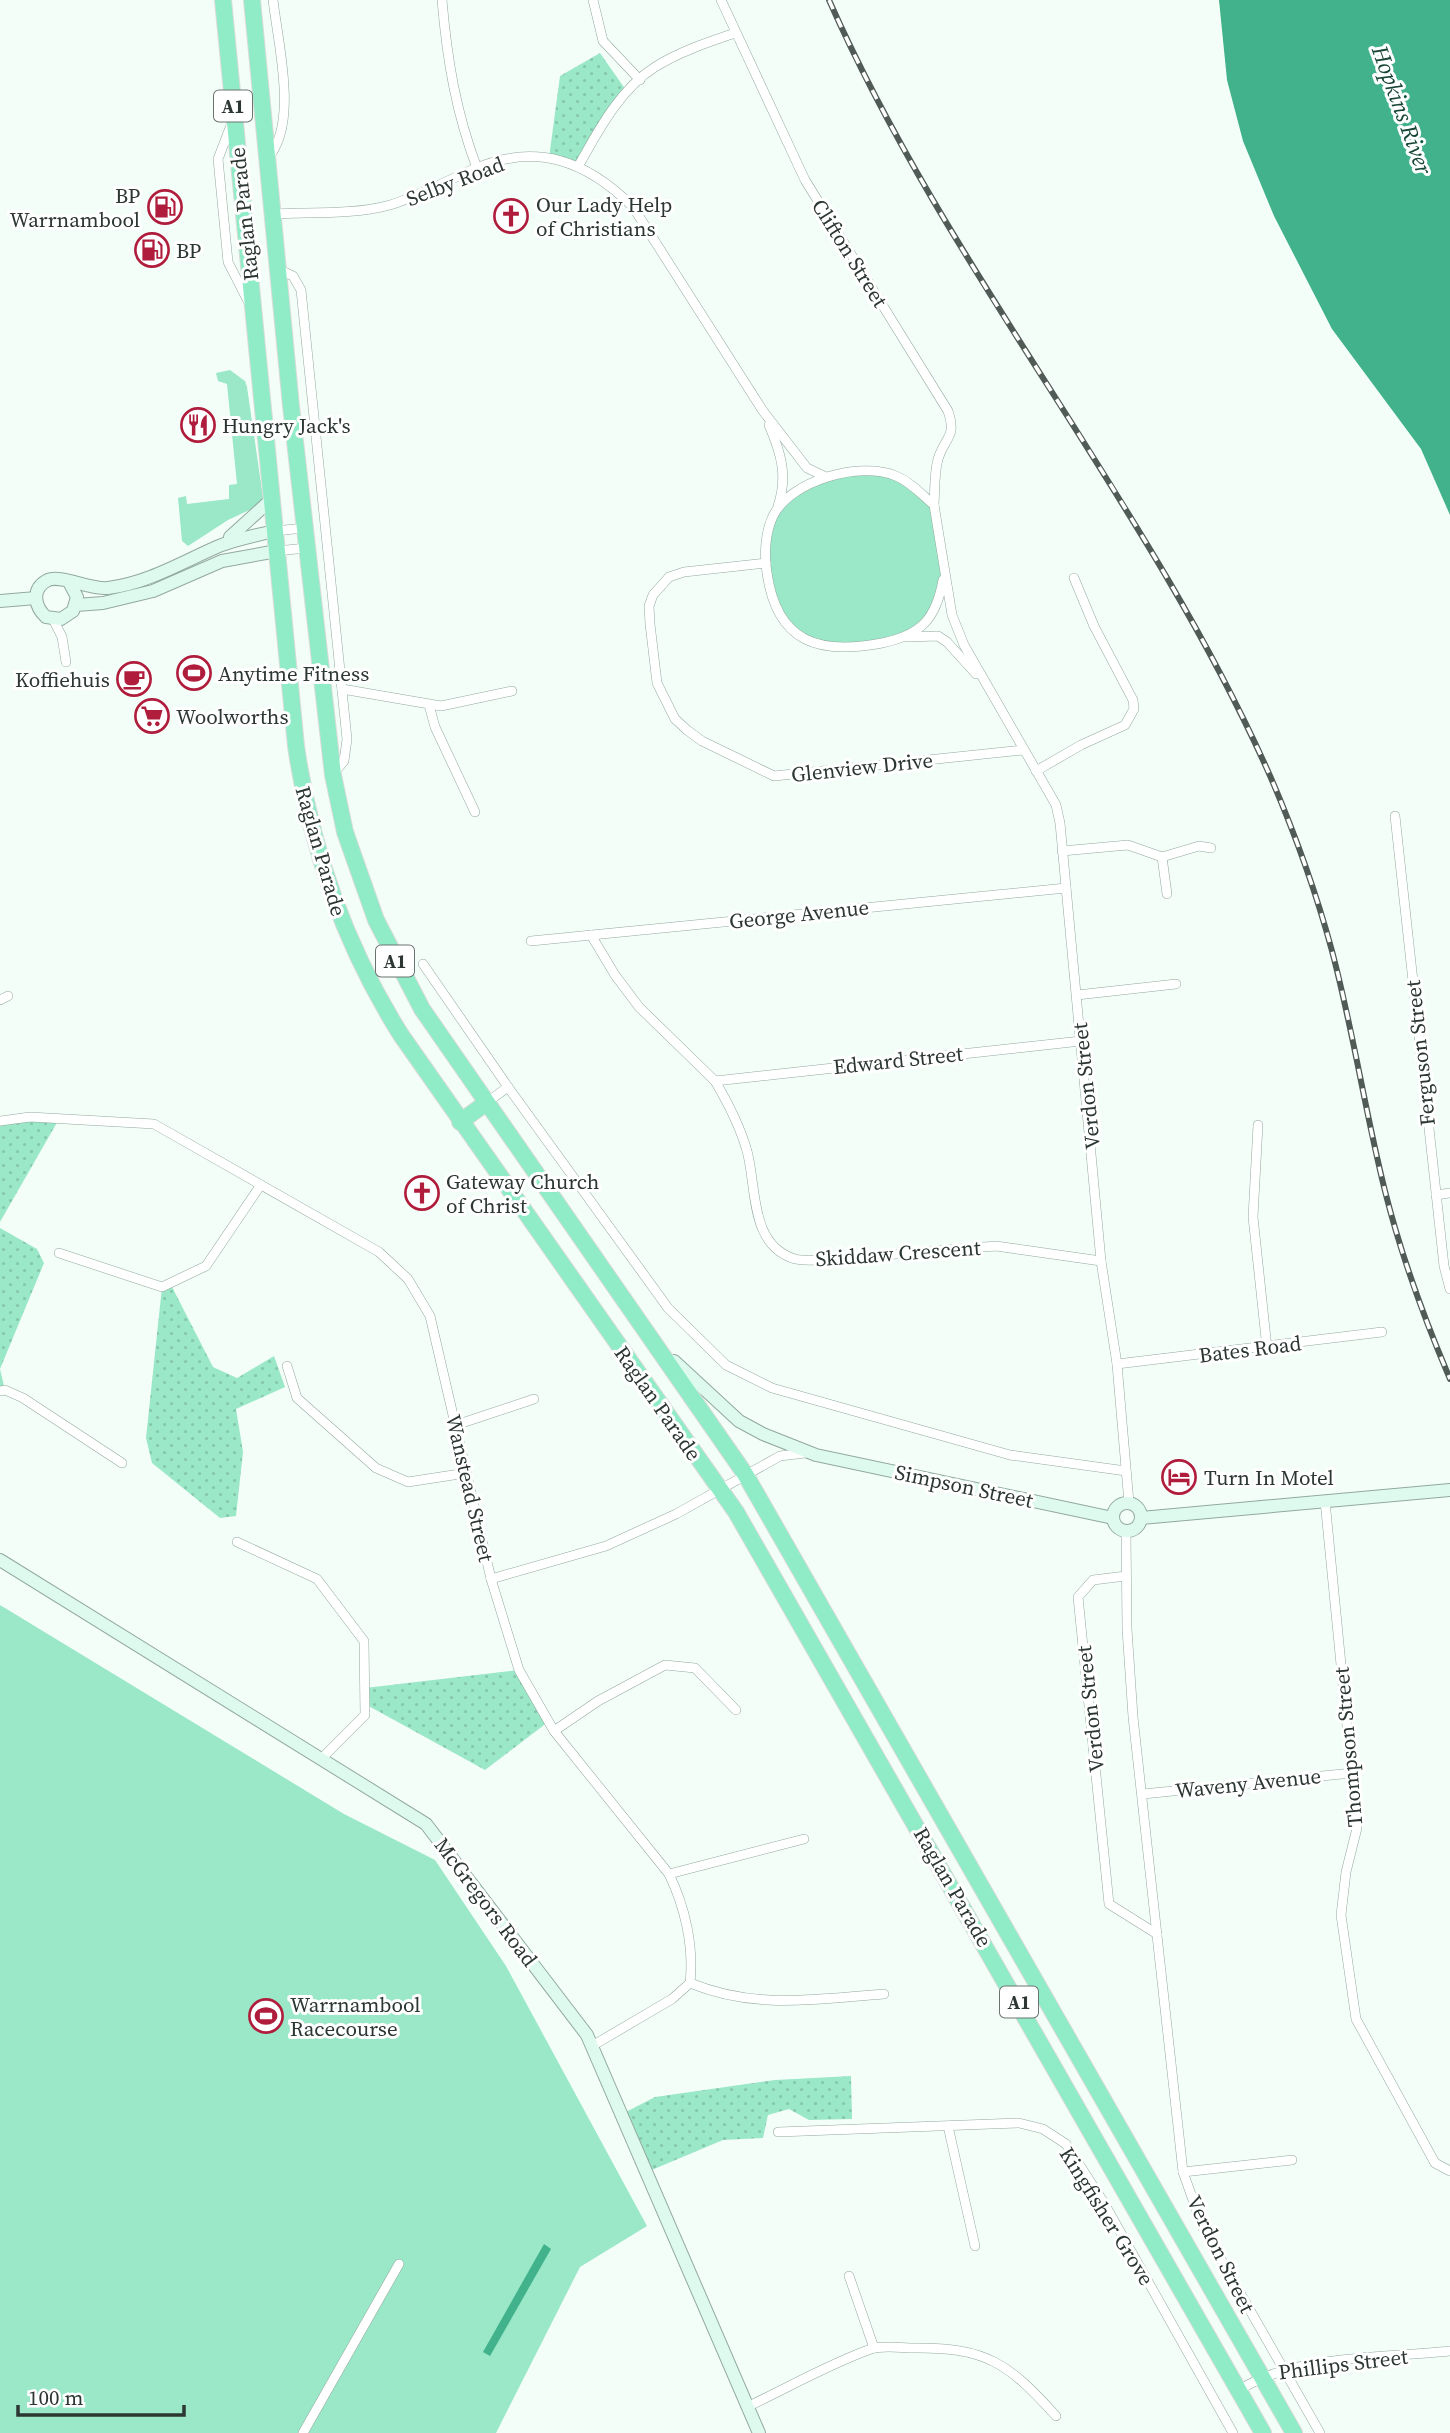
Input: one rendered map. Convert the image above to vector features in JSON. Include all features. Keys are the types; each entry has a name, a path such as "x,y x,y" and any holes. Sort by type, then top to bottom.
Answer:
{"highway":[{"name":"Raglan Parade","path":"223,0 301,779 327,883 344,930 382,1005 460,1122 718,1488 772,1572 1241,2389 1263,2433"},
{"name":"Raglan Parade","path":"252,0 306,548 333,775 345,832 376,920 422,1009 745,1474 1294,2433"},
{"path":"460,1122 486,1103"}],"street":[{"name":"Raglan Parade","path":"267,159 281,139 285,117 273,0"},
{"path":"442,0 447,66 463,133 477,168"},
{"path":"593,0 603,41 640,80"},
{"name":"Clifton Street","path":"721,0 805,180 948,411 952,424 951,438 939,457 934,506"},
{"path":"579,165 602,124 653,68 697,46 735,33"},
{"name":"Selby Road","path":"273,214 387,206 502,160 533,157 559,159 579,165 610,183 633,207 763,411 807,468 824,476"},
{"name":"Raglan Parade","path":"278,269 293,276 301,290 346,748 344,761 333,775"},
{"name":"Selby Road","path":"763,411 779,447 784,470 784,488 776,510"},
{"path":"866,472 896,476 934,506 943,552 940,600 932,614 908,638 849,649 819,645 790,631 771,601 766,563 767,532 776,510 781,503 824,476 866,472"},
{"path":"219,546 253,520 273,498"},
{"path":"66,662 62,638 53,619 41,612 36,598 40,586 50,579 86,587 117,586 160,574 219,546 275,531 304,528"},
{"path":"76,605 103,603 152,591 222,561 306,548"},
{"name":"Glenview Drive","path":"766,563 669,576 653,595 650,624 657,683 675,719 702,741 774,776 1023,750"},
{"path":"1036,771 1081,745 1117,730 1131,718 1134,709 1128,690 1094,626 1074,578"},
{"name":"Verdon Street","path":"943,580 952,615 987,686 1056,805 1077,995 1101,1261 1117,1364 1129,1503"},
{"path":"62,638 77,597 69,582"},
{"path":"0,601 36,598"},
{"path":"53,619 68,616"},
{"name":"Verdon Street","path":"908,638 938,636 947,642 987,686"},
{"path":"342,690 429,705 454,705 512,691"},
{"path":"429,705 435,727 475,812"},
{"name":"Ferguson Street","path":"1395,816 1444,1266 1450,1289"},
{"path":"1062,851 1128,845 1162,857 1199,846 1211,848"},
{"path":"1162,857 1167,894"},
{"name":"George Avenue","path":"531,941 1066,888"},
{"name":"Skiddaw Crescent","path":"591,935 615,975 639,1007 715,1081 739,1126 747,1150 763,1235 795,1259 822,1260 996,1246 1101,1261"},
{"path":"423,964 508,1087 668,1308 726,1365 772,1388 1010,1455 1126,1471"},
{"path":"1077,995 1176,984"},
{"name":"Edward Street","path":"715,1081 1081,1041"},
{"path":"486,1103 508,1087"},
{"name":"Wanstead Street","path":"0,1121 30,1117 154,1124 379,1252 408,1279 430,1316 491,1579 519,1670 554,1731 669,1874 681,1897 692,1960 690,1983"},
{"path":"1258,1125 1253,1217 1267,1348"},
{"path":"60,1253 162,1287 206,1265 260,1186"},
{"path":"1436,1195 1450,1193"},
{"name":"Simpson Street","path":"635,1312 680,1369 717,1404 763,1434 816,1455"},
{"name":"Bates Road","path":"1117,1364 1382,1332"},
{"path":"287,1366 297,1398 376,1468 408,1482 466,1473"},
{"path":"0,1391 5,1390 23,1398 122,1463"},
{"path":"456,1425 534,1399"},
{"name":"Simpson Street","path":"491,1579 606,1546 676,1514 718,1488 780,1456 799,1453 1113,1518"},
{"path":"1141,1518 1450,1490"},
{"name":"Thompson Street","path":"1325,1501 1357,1828 1346,1872 1342,1915 1356,2019 1436,2163 1450,2171"},
{"path":"1129,1503 1138,1509 1141,1518 1138,1526 1126,1531 1116,1526 1113,1518 1117,1507 1129,1503"},
{"name":"Verdon Street","path":"1126,1531 1133,1717 1183,2172 1203,2228 1320,2433"},
{"path":"237,1542 317,1579 364,1641 365,1716 322,1758"},
{"name":"McGregors Road","path":"0,1560 426,1824 587,2035 759,2433"},
{"name":"Verdon Street","path":"1126,1576 1093,1580 1078,1597 1109,1904 1157,1934"},
{"path":"554,1731 598,1701 665,1665 695,1668 736,1710"},
{"name":"Waveny Avenue","path":"1143,1794 1352,1773"},
{"path":"669,1874 804,1839"},
{"path":"592,2046 672,1999 690,1983 722,1996 783,2002 884,1994"},
{"name":"Kingfisher Grove","path":"778,2132 1019,2123 1043,2129 1066,2144 1104,2203 1233,2433"},
{"path":"948,2126 975,2246"},
{"path":"1183,2172 1292,2160"},
{"path":"303,2433 399,2264"},
{"path":"849,2276 874,2348"},
{"path":"749,2406 874,2348 942,2349 985,2357 1022,2378 1056,2416"},
{"name":"Phillips Street","path":"1241,2389 1261,2375 1282,2369 1450,2351"}],"shaded area":[{"path":"600,53 628,93 579,165 549,158 560,76"},
{"path":"230,370 245,381 247,387 263,497 258,506 228,520 188,546 182,541 178,498 186,496 187,504 229,499 229,485 237,484 227,384 218,381 216,373"},
{"path":"866,472 896,476 934,506 943,580 940,600 916,631 849,649 790,631 771,601 766,563 772,517 781,503 824,476"},
{"path":"59,1119 0,1222 0,1121"},
{"path":"0,1228 37,1249 44,1263 0,1369"},
{"path":"170,1283 213,1367 237,1378 274,1356 285,1387 236,1409 243,1452 236,1516 220,1518 152,1463 146,1438 162,1287"},
{"path":"0,1369 5,1390 0,1391"},
{"name":"Warrnambool Racecourse","path":"0,1605 344,1814 435,1860 506,1966 647,2226 580,2267 496,2433 0,2433"},
{"path":"519,1670 548,1722 485,1770 365,1704 365,1688"},
{"path":"851,2076 852,2119 809,2120 789,2109 768,2115 763,2138 723,2140 647,2172 622,2114 655,2097 775,2080"}],"water":[{"name":"Hopkins River","path":"1219,0 1450,0 1450,515 1421,449 1332,329 1274,216 1243,141 1227,80"},
{"path":"544,2244 551,2249 490,2356 483,2352"}],"railway":[{"path":"829,0 878,101 932,199 1168,579 1222,677 1271,778 1304,863 1332,951 1398,1239 1422,1310 1450,1379"}],"place":[{"name":"BP Warrnambool","path":"165,207"},
{"name":"Our Lady Help of Christians","path":"511,216"},
{"name":"BP","path":"152,250"},
{"name":"Hungry Jack's","path":"198,425"},
{"name":"Anytime Fitness","path":"194,673"},
{"name":"Koffiehuis","path":"134,679"},
{"name":"Woolworths","path":"152,716"},
{"name":"Gateway Church of Christ","path":"422,1193"},
{"name":"Turn In Motel","path":"1179,1477"},
{"name":"Warrnambool Racecourse","path":"266,2016"}]}
